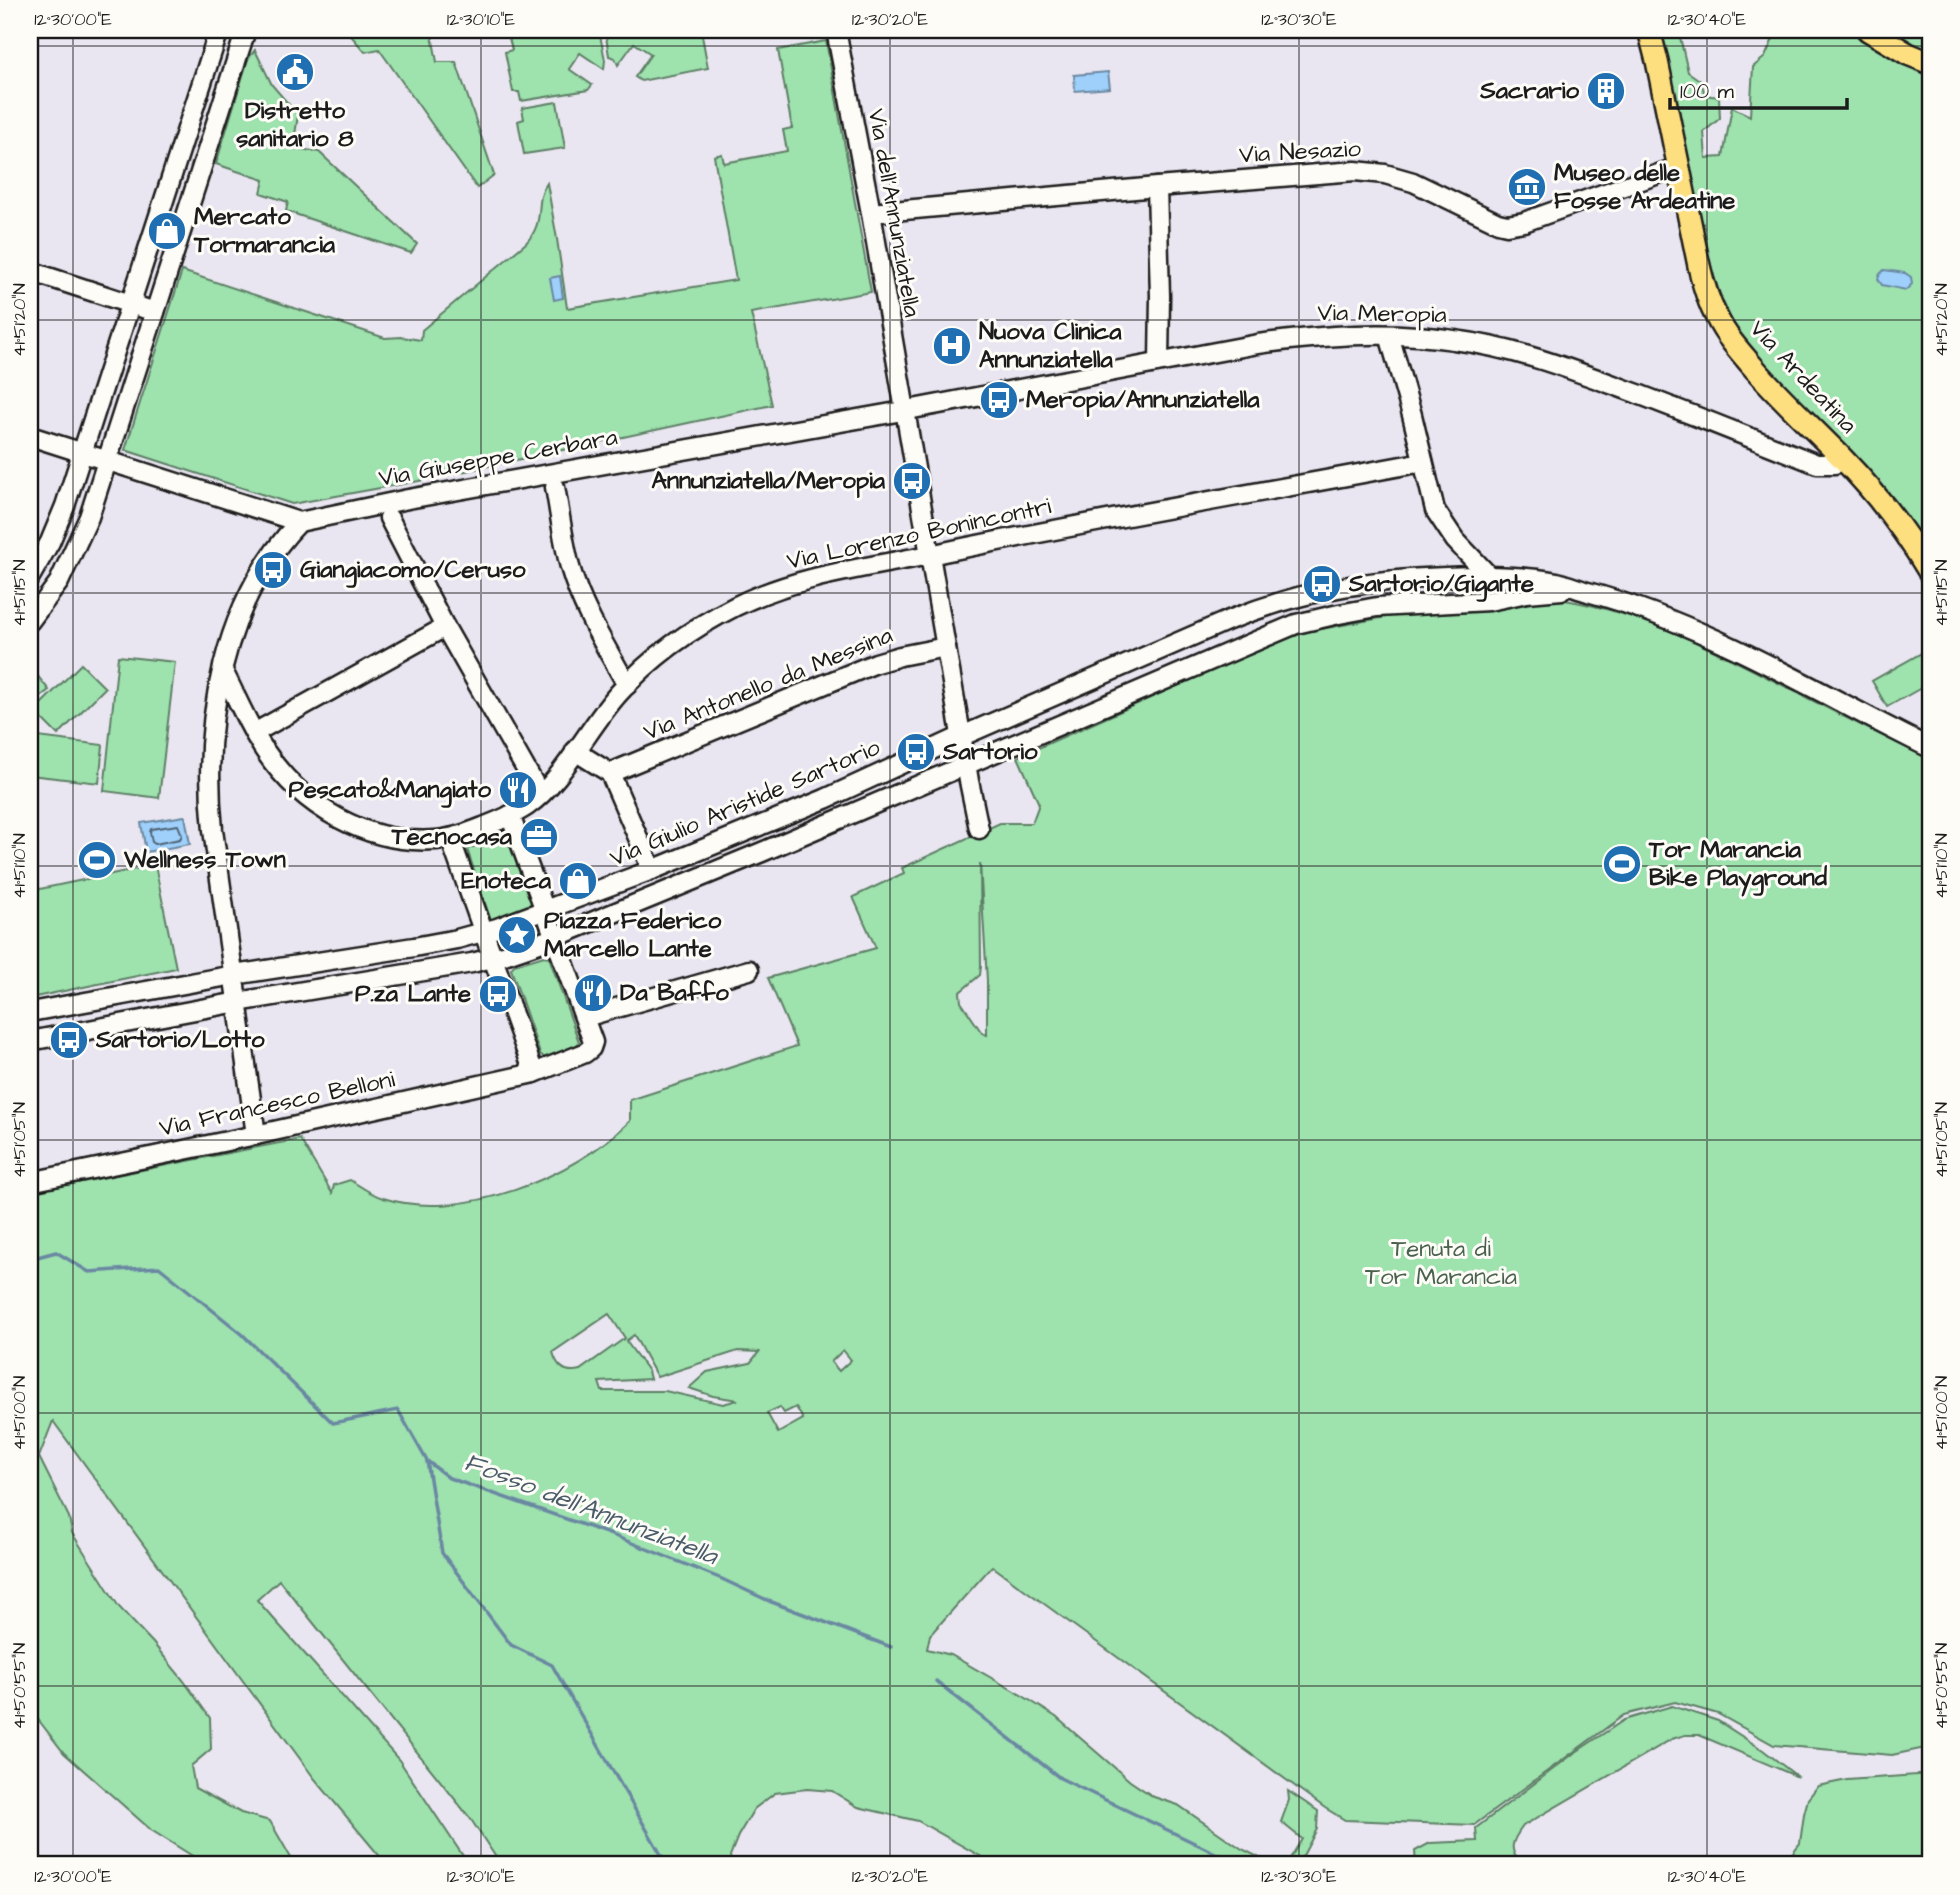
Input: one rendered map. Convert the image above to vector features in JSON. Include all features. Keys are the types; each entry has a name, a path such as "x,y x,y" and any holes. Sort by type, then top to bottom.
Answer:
{"main road":[{"name":"Via Ardeatina","path":"1650,30 1699,266 1717,319 1746,359 1844,460 1890,513 1930,573"},
{"path":"1868,30 1908,54 1930,62"}],"street":[{"name":"Via dell'Annunziatella","path":"836,30 871,213 962,736"},
{"path":"30,576 61,517 217,34"},
{"path":"30,621 59,582 86,526 243,38"},
{"name":"Via Nesazio","path":"871,213 1157,187 1364,172 1385,174 1413,182 1490,220 1507,225 1524,222 1678,167"},
{"path":"1157,187 1160,296 1158,362"},
{"path":"30,271 155,312"},
{"name":"Via Meropia","path":"904,410 1258,344 1334,335 1389,335 1458,340 1525,354 1817,464 1835,464 1844,460"},
{"path":"1389,335 1432,499 1441,521 1466,553 1489,576 1489,601"},
{"name":"Via Giuseppe Cerbara","path":"30,436 299,522 408,499 904,410"},
{"name":"Via Lorenzo Bonincontri","path":"510,815 540,794 626,685 660,654 688,633 765,593 825,575 1423,462"},
{"path":"555,487 567,555 575,583 626,685"},
{"path":"61,517 86,526"},
{"path":"388,519 445,627 540,794"},
{"path":"256,1135 214,830 210,785 212,731 223,671 238,620 254,583 299,522"},
{"name":"Via Giulio Aristide Sartorio","path":"544,911 652,870 845,790 962,736 1262,607 1338,587 1397,579 1489,576 1536,579 1566,584 1637,606 1736,649 1930,748"},
{"name":"Via Giulio Aristide Sartorio","path":"554,938 762,852 1277,631 1339,614 1404,604 1489,601 1527,593 1579,589"},
{"path":"254,733 445,627"},
{"path":"1202,632 1214,658"},
{"name":"Via Antonello da Messina","path":"610,773 876,663 946,647"},
{"path":"223,671 254,733 275,765 313,802 339,819 387,836 426,840 450,838 510,815 593,1042 585,1053 534,1073 450,838"},
{"path":"962,736 979,829"},
{"path":"575,751 610,773 652,870"},
{"path":"30,1012 234,975 414,947 483,932 544,911"},
{"path":"30,1041 492,958 554,938"},
{"path":"584,1017 749,970"},
{"name":"Via Francesco Belloni","path":"30,1182 534,1073"}],"green space":[{"path":"346,30 431,30 437,62 456,62 494,175 477,188 379,49 365,52"},
{"path":"518,30 599,30 605,60 604,69 580,53 569,69 592,85 588,90 521,101 519,92 513,92 505,52 512,50 509,38 519,36"},
{"path":"605,30 701,30 708,68 641,81 635,77 651,54 634,43 618,65 615,58 609,56"},
{"path":"1658,30 1696,30 1680,37 1688,72 1701,81 1705,95 1719,97 1720,118 1704,132 1706,158 1723,157 1732,107 1750,116 1753,67 1765,57 1777,30 1860,30 1930,66 1930,555 1895,503 1765,366 1732,321 1707,258"},
{"path":"1886,30 1930,30 1930,53 1911,44"},
{"path":"826,41 871,292 751,313 772,405 419,481 292,504 125,450 182,271 385,338 421,340 422,330 526,243 536,227 543,190 547,183 567,308 736,280 714,156 722,154 724,163 787,151 783,130 792,128 778,50"},
{"path":"255,50 272,85 298,115 293,148 319,152 417,244 411,253 286,211 288,202 261,193 264,180 216,164 248,59"},
{"path":"557,102 565,148 524,154 518,121 524,119 522,108"},
{"name":"Tenuta di Tor Marancia","path":"1565,600 1594,606 1680,635 1930,759 1930,1747 1892,1755 1774,1745 1718,1714 1675,1702 1624,1715 1474,1825 1345,1820 992,1566 930,1635 927,1649 951,1655 1023,1696 1056,1717 1130,1781 1154,1797 1178,1805 1242,1849 1274,1865 996,1865 918,1821 858,1807 832,1791 807,1789 775,1793 754,1809 730,1856 732,1865 501,1865 470,1818 279,1580 257,1600 399,1760 469,1865 387,1865 314,1778 53,1421 39,1457 69,1517 72,1533 119,1607 153,1643 210,1718 211,1749 191,1766 195,1788 241,1813 270,1821 295,1865 207,1865 151,1830 64,1753 30,1709 30,1192 300,1139 332,1193 334,1185 350,1180 383,1198 414,1204 447,1204 515,1190 548,1177 607,1141 630,1121 630,1100 797,1046 768,978 876,948 853,897 904,873 902,868 1000,823 1032,823 1039,804 1018,757 1244,656 1305,632 1397,615 1483,611 1530,601","holes":["980,863 987,981 987,1035 982,1033 961,1002 960,992 980,975","609,1314 625,1338 580,1370 562,1368 553,1352","634,1335 657,1377 738,1351 759,1352 750,1363 707,1372 689,1388 738,1400 723,1404 665,1391 602,1391 599,1382 650,1379 648,1371 626,1341","843,1350 851,1360 839,1371 831,1362","780,1407 784,1413 796,1407 803,1419 778,1433 767,1413"]},
{"path":"1927,650 1930,656 1930,683 1887,707 1872,681"},
{"path":"118,656 175,662 159,798 104,791"},
{"path":"81,664 105,688 58,735 34,711"},
{"path":"36,674 49,690 30,704 30,679"},
{"path":"30,736 103,745 99,783 30,775"},
{"path":"509,834 535,907 491,921 467,849"},
{"path":"155,865 176,968 30,998 30,891"},
{"path":"549,957 579,1042 576,1047 545,1058 540,1054 511,969 514,965"},
{"path":"1672,1706 1718,1721 1798,1777 1699,1735 1685,1735 1672,1739 1523,1826 1513,1846 1522,1865 1416,1865 1415,1851 1430,1843 1477,1841 1476,1828 1573,1754 1624,1720"},
{"path":"1930,1774 1930,1865 1783,1865 1800,1843 1808,1799 1818,1786 1847,1780"},
{"path":"1288,1791 1318,1811 1317,1829 1298,1865 1286,1865 1302,1839 1281,1822 1289,1800"}],"water":[{"path":"1108,72 1110,88 1075,91 1074,75"},
{"path":"1884,270 1905,273 1911,277 1912,284 1906,290 1882,285 1878,279"},
{"path":"560,276 563,298 554,300 550,278"},
{"path":"185,816 190,844 146,852 141,823"}],"waterway":[{"name":"Fosso dell'Annunziatella","path":"30,1259 56,1252 89,1272 159,1267 242,1334 333,1423 398,1410 427,1461 449,1478 612,1535 769,1601 891,1647"},
{"path":"427,1461 442,1553 511,1645 552,1665 667,1865"},
{"name":"Fosso dell'Annunziatella","path":"936,1681 1060,1778 1240,1865"}],"place":[{"name":"Distretto sanitario 8","path":"295,72"},
{"name":"Sacrario","path":"1606,91"},
{"name":"Museo delle Fosse Ardeatine","path":"1527,187"},
{"name":"Mercato Tormarancia","path":"167,231"},
{"name":"Nuova Clinica Annunziatella","path":"952,346"},
{"name":"Meropia/Annunziatella","path":"999,400"},
{"name":"Annunziatella/Meropia","path":"912,481"},
{"name":"Giangiacomo/Ceruso","path":"273,570"},
{"name":"Sartorio/Gigante","path":"1322,584"},
{"name":"Sartorio","path":"916,752"},
{"name":"Pescato&Mangiato","path":"518,790"},
{"name":"Tecnocasa","path":"539,837"},
{"name":"Wellness Town","path":"97,860"},
{"name":"Tor Marancia Bike Playground","path":"1622,864"},
{"name":"Enoteca","path":"578,881"},
{"name":"Piazza Federico Marcello Lante","path":"517,935"},
{"name":"Da Baffo","path":"593,993"},
{"name":"P.za Lante","path":"498,994"},
{"name":"Sartorio/Lotto","path":"69,1040"}]}
